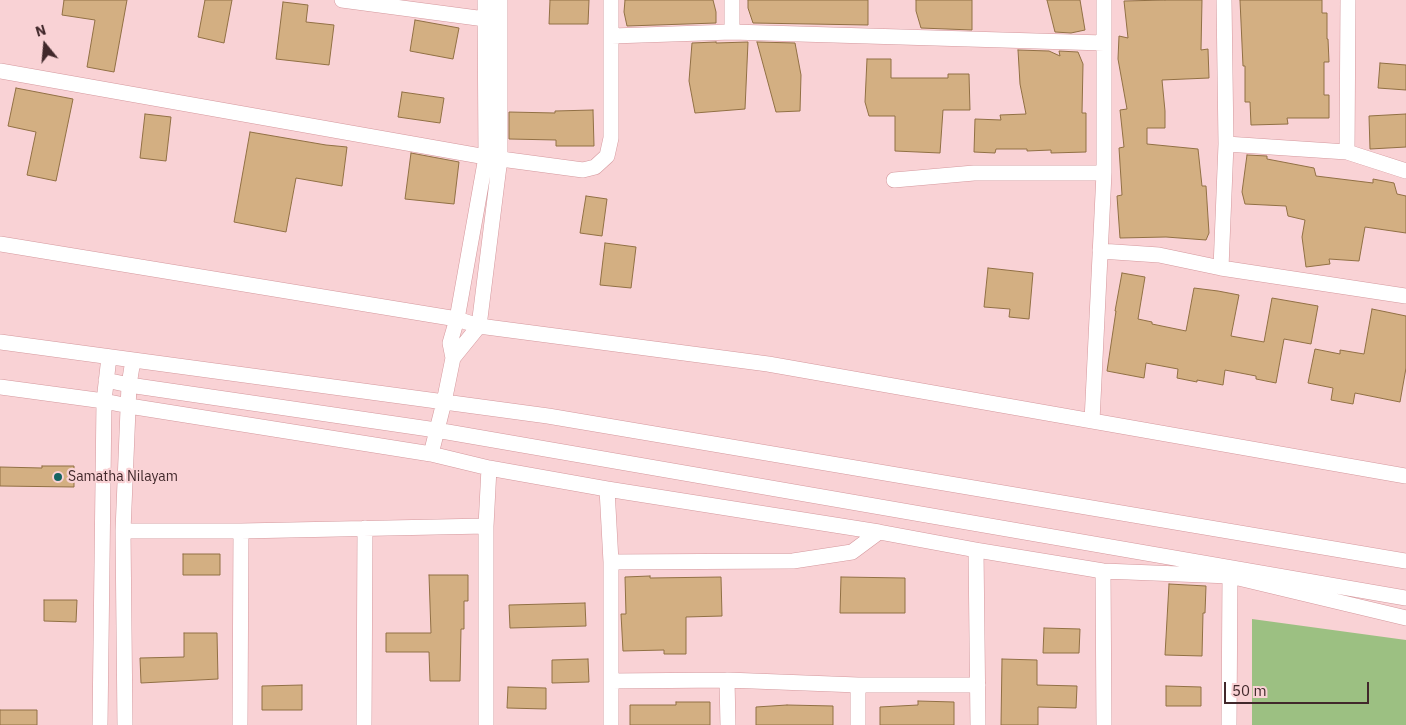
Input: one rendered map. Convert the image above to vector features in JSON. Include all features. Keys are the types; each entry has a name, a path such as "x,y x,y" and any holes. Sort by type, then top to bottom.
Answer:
{"street":[{"path":"344,0 485,19"},
{"path":"431,454 453,358 450,343 493,158 485,0"},
{"path":"453,358 479,326 493,158 500,0"},
{"path":"0,71 493,158 583,170 595,167 607,156 611,138 611,0"},
{"path":"732,0 732,32"},
{"path":"1092,421 1104,173 1104,0"},
{"path":"1221,268 1226,144 1224,0"},
{"path":"1346,152 1348,0"},
{"path":"612,36 732,32 1104,42"},
{"path":"1226,144 1346,152 1406,171"},
{"path":"894,180 974,173 1104,173"},
{"path":"0,244 457,319 479,326 768,364 1406,476"},
{"path":"1100,251 1159,255 1221,268 1406,296"},
{"path":"0,342 558,418 1406,561"},
{"path":"100,725 104,401 109,357"},
{"path":"125,725 123,531 129,385 134,360"},
{"path":"106,380 436,430 1406,598"},
{"path":"0,388 104,401 431,454 489,468 607,489 879,532 1103,571 1230,576 1406,618"},
{"path":"486,725 486,526 489,468"},
{"path":"607,489 611,562 611,725"},
{"path":"123,531 241,531 486,526"},
{"path":"364,725 365,528"},
{"path":"240,725 241,531"},
{"path":"611,562 793,561 852,552 879,532"},
{"path":"976,550 978,725"},
{"path":"1103,571 1104,725"},
{"path":"1229,725 1230,576"},
{"path":"611,681 728,680 858,685 978,685"},
{"path":"728,680 728,725"},
{"path":"858,685 858,725"}],"green space":[{"path":"1252,619 1406,640 1406,725 1252,725"}],"building":[{"path":"64,0 127,0 114,72 87,67 95,20 62,15"},
{"path":"205,0 232,0 224,43 198,37"},
{"path":"550,0 589,0 588,24 549,24"},
{"path":"625,0 713,0 716,23 627,26 624,12"},
{"path":"748,0 868,0 868,25 753,23 748,8"},
{"path":"916,0 972,0 972,30 921,28 916,11"},
{"path":"1047,0 1080,0 1085,30 1071,33 1055,32"},
{"path":"1202,0 1201,50 1208,49 1209,78 1162,80 1165,128 1147,128 1147,144 1198,149 1202,186 1206,186 1209,233 1206,240 1166,237 1120,238 1117,196 1122,195 1119,148 1124,147 1120,110 1127,109 1118,59 1119,36 1128,38 1124,1"},
{"path":"1240,0 1322,0 1322,13 1327,13 1329,62 1324,62 1324,95 1329,95 1329,118 1287,118 1288,124 1251,125 1250,102 1245,102 1245,66 1243,66"},
{"path":"283,2 308,5 306,22 334,25 329,65 276,59"},
{"path":"415,20 459,28 453,59 410,51"},
{"path":"748,42 745,109 695,113 689,81 692,43"},
{"path":"757,42 795,43 801,75 800,111 776,112"},
{"path":"1018,50 1049,51 1060,56 1059,51 1078,52 1083,64 1082,113 1086,113 1086,152 1051,153 1051,150 996,149 995,153 974,152 975,119 1001,120 1000,115 1026,114 1020,84"},
{"path":"867,59 891,59 891,78 948,78 948,74 969,74 970,110 943,110 940,153 895,151 895,116 869,116 865,102"},
{"path":"1380,63 1406,65 1406,90 1378,88"},
{"path":"16,88 73,99 56,181 27,175 36,132 8,126"},
{"path":"402,92 444,98 440,123 398,117"},
{"path":"593,110 594,146 556,146 556,140 509,139 509,112 555,113 555,111"},
{"path":"145,114 171,117 166,161 140,158"},
{"path":"1406,114 1406,147 1370,149 1369,116"},
{"path":"250,132 347,147 342,186 296,178 286,232 234,222"},
{"path":"411,153 459,162 454,204 405,199"},
{"path":"1247,155 1267,156 1267,159 1314,168 1316,176 1373,183 1373,179 1394,183 1397,194 1406,196 1406,233 1365,227 1359,261 1329,259 1330,264 1306,267 1302,237 1305,220 1288,216 1286,206 1245,204 1242,192"},
{"path":"586,196 607,199 602,236 580,233"},
{"path":"605,243 636,247 631,288 600,285"},
{"path":"988,268 1033,273 1029,319 1009,317 1010,309 984,307"},
{"path":"1122,273 1145,277 1138,319 1186,331 1194,288 1239,295 1231,336 1264,342 1272,298 1318,306 1311,344 1284,339 1276,383 1256,379 1256,376 1225,370 1223,385 1197,380 1197,382 1177,378 1178,369 1146,363 1144,378 1107,371"},
{"path":"1372,309 1406,316 1406,368 1400,402 1355,393 1353,404 1331,400 1333,388 1308,383 1315,349 1340,354 1340,350 1364,354"},
{"path":"42,466 74,466 74,487 0,486 0,467 42,468"},
{"path":"183,554 220,554 220,575 183,575"},
{"path":"429,575 468,575 468,601 464,601 464,629 461,629 460,681 430,681 429,652 386,652 386,633 431,633"},
{"path":"650,576 650,578 721,577 722,616 686,617 686,654 664,654 664,650 623,651 621,614 626,614 625,577"},
{"path":"841,577 905,578 905,613 840,613"},
{"path":"1169,584 1206,586 1202,656 1165,655"},
{"path":"44,600 77,600 76,622 44,621"},
{"path":"585,603 586,626 510,628 509,605"},
{"path":"1044,628 1080,629 1079,653 1043,653"},
{"path":"184,633 217,633 218,679 141,683 140,658 184,657"},
{"path":"588,659 589,682 552,683 552,660"},
{"path":"1002,659 1037,660 1037,685 1077,686 1076,708 1038,707 1038,725 1001,725"},
{"path":"302,685 302,710 262,710 262,686"},
{"path":"1166,686 1201,687 1201,706 1166,706"},
{"path":"508,687 546,688 546,709 507,708"},
{"path":"918,701 954,702 954,725 880,725 880,707 918,705"},
{"path":"676,702 710,702 710,725 630,725 630,705 676,705"},
{"path":"787,705 833,706 833,725 756,725 756,707"},
{"path":"0,710 37,710 37,725 0,725"}],"place":[{"name":"Samatha Nilayam","path":"58,477"}]}
